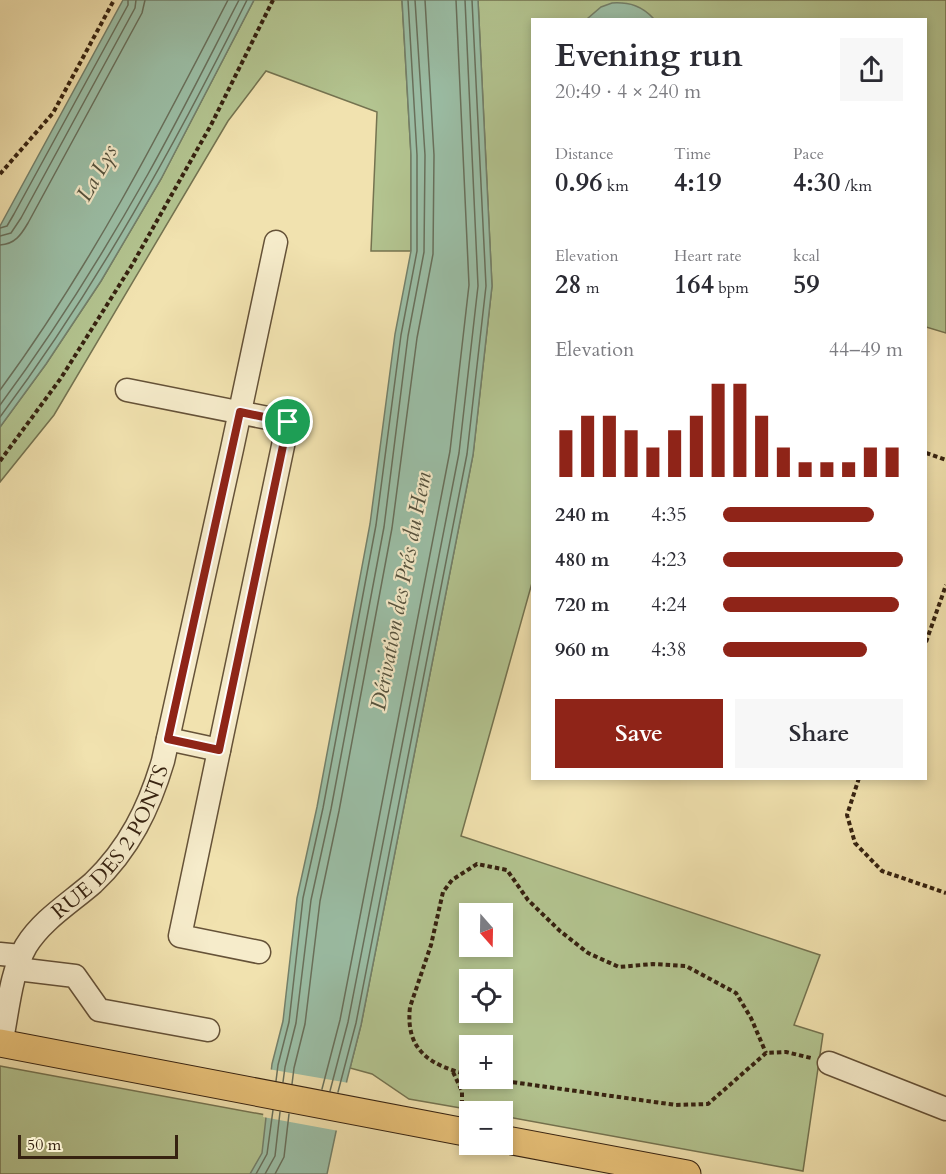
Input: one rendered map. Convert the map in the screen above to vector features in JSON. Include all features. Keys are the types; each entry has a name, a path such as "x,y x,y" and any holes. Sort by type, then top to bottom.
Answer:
{"main road":[{"path":"1,1044 459,1131"},
{"path":"513,1141 687,1174"}],"street":[{"name":"RUE DES 2 PONTS","path":"1,1044 12,960 35,934 106,870 132,836 151,800 168,739 276,242"},
{"path":"127,390 288,422 180,936 259,952"},
{"path":"168,739 219,750"},
{"path":"12,960 75,976 99,1010 208,1030"},
{"path":"829,1063 946,1109"}],"path":[{"path":"0,174 53,113 114,0"},
{"path":"0,461 61,378 132,265 212,125 273,0"},
{"path":"927,453 946,460"},
{"path":"927,639 946,585"},
{"path":"858,780 847,815 855,843 882,872 946,893"},
{"path":"459,1072 428,1060 418,1051 409,1027 410,1007 431,945 443,892 452,880 477,864 507,870 528,900 560,932 588,953 619,967 653,964 686,966 736,993 766,1053"},
{"path":"513,1082 676,1105 708,1104 766,1053 786,1052 829,1063"},
{"path":"453,1071 462,1091 462,1101"}],"shaded area":[{"path":"254,0 402,0 411,155 411,251 371,251 377,112 266,71 228,121 54,415 0,482 0,427 46,364 101,281 161,179"},
{"path":"478,0 946,0 946,333 927,327 927,18 531,18 531,587 461,836 820,955 794,1025 823,1034 803,1171 513,1118 513,1101 459,1101 459,1108 409,1099 372,1074 350,1068 361,1025 473,455 492,286"},
{"path":"0,1066 266,1115 270,1174 0,1174"}],"water":[{"name":"La Lys","path":"123,0 254,0 161,179 101,281 46,364 0,427 0,226"},
{"name":"Dérivation des Prés du Hem","path":"402,0 478,0 492,286 473,455 361,1025 327,1174 250,1174 262,1153 272,1064 283,1021 297,898 317,807 370,524 395,334 411,251 411,155"},
{"path":"612,3 624,3 645,11 653,18 588,18 601,7"}],"pier":[{"path":"268,1069 349,1083 339,1131 263,1117"}],"route":[{"path":"240,412 288,422 219,750 168,739 240,412"}]}
